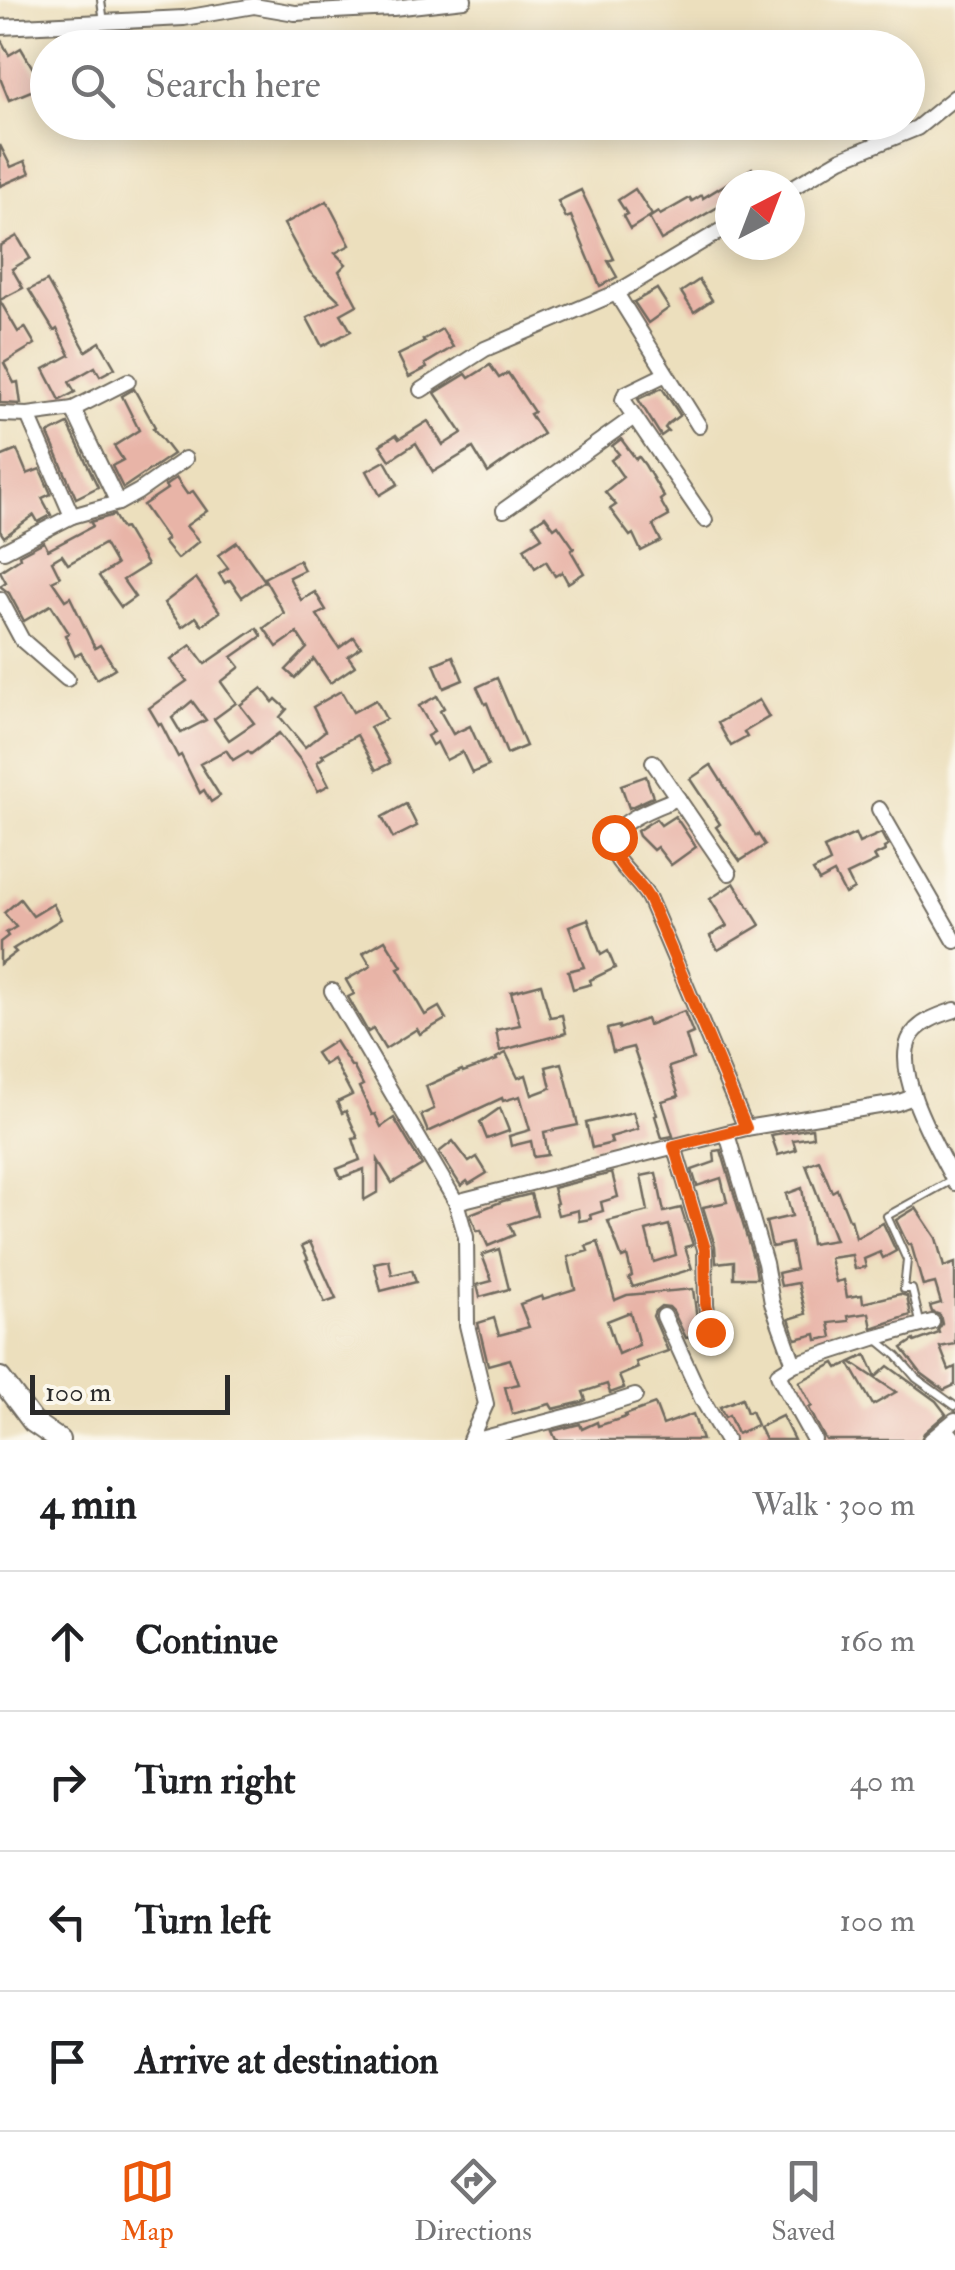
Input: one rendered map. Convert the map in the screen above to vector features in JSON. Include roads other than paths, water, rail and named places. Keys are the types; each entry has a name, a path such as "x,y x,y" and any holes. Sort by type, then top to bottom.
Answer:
{"main road":[{"path":"0,1378 32,1422 60,1440"}],"street":[{"path":"0,27 184,18 212,6 254,6 295,13 464,0"},
{"path":"925,121 955,97"},
{"path":"805,180 841,159 888,140"},
{"path":"422,390 485,349 616,293 715,234"},
{"path":"616,293 699,426"},
{"path":"666,374 622,400 706,520"},
{"path":"0,414 73,410 128,381"},
{"path":"73,410 118,503"},
{"path":"28,415 72,516"},
{"path":"504,510 634,417"},
{"path":"1,550 72,516 118,503 185,459"},
{"path":"0,599 22,640 68,679"},
{"path":"653,762 728,873"},
{"path":"678,798 629,820 614,837 612,848 616,858 648,894 746,1128"},
{"path":"879,809 955,941"},
{"path":"332,991 456,1202 466,1237 468,1325 486,1404 474,1440"},
{"path":"954,1181 913,1096 907,1064 908,1043 916,1030 955,1010"},
{"path":"456,1202 746,1128 913,1096"},
{"path":"726,1134 765,1263 772,1304 794,1364"},
{"path":"674,1146 705,1249 710,1332"},
{"path":"664,1316 702,1400 726,1440"},
{"path":"814,1440 778,1374 794,1364 926,1324"},
{"path":"474,1440 635,1396"},
{"path":"931,1440 950,1424 955,1440"}],"lane":[{"path":"101,0 104,24"},
{"path":"926,1324 912,1289 904,1289 907,1260 888,1216 954,1181"},
{"path":"874,1338 898,1356 916,1378 955,1406"}]}
